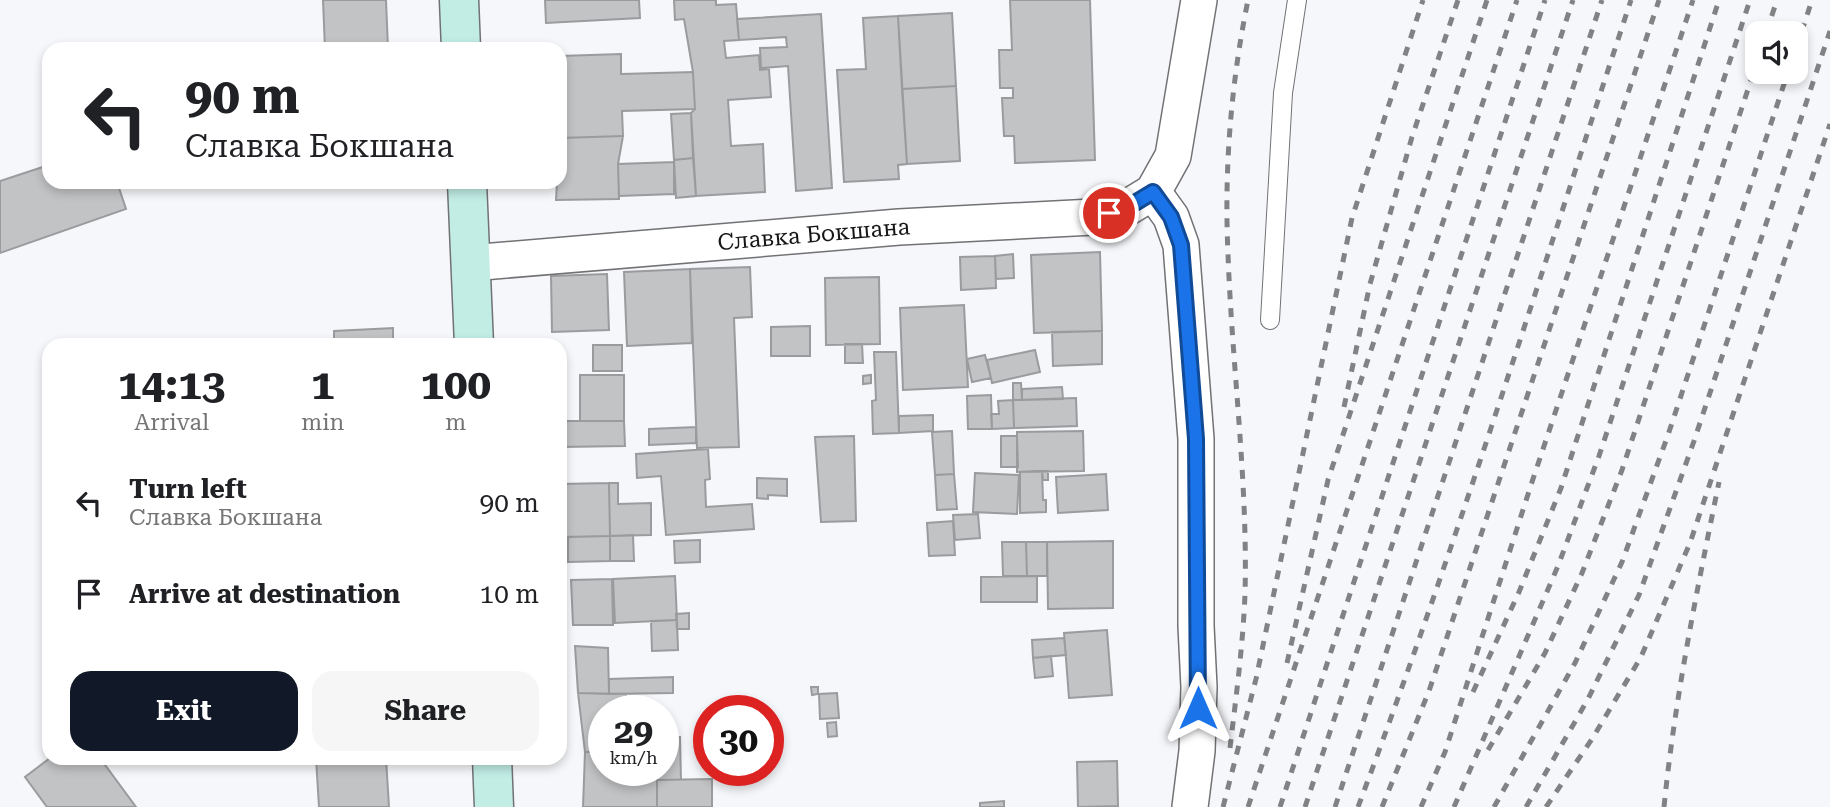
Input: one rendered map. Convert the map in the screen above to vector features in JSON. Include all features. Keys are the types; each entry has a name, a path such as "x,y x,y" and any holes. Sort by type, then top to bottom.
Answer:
{"main road":[{"path":"459,0 461,42"},
{"path":"467,189 474,338"},
{"path":"492,765 494,807"}],"street":[{"path":"1190,807 1198,751 1199,699 1196,626 1196,439 1181,245 1171,217 1153,192 1173,156 1199,0"},
{"name":"Славка Бокшана","path":"470,263 899,227 1093,218 1125,209 1153,192"}],"lane":[{"path":"1270,320 1283,93 1297,0"}],"building":[{"path":"323,0 386,0 388,42 325,42"},
{"path":"545,0 639,0 640,18 546,23"},
{"path":"674,0 716,0 716,5 736,4 739,40 724,41 726,58 759,55 760,70 769,69 771,97 728,100 731,146 763,144 765,192 696,196 691,113 695,109 693,72 684,19 675,20"},
{"path":"1010,0 1090,0 1095,160 1015,163 1014,136 1004,136 1002,98 1013,98 1013,88 1000,88 999,50 1012,50"},
{"path":"952,13 956,86 902,89 898,16"},
{"path":"821,14 832,188 796,191 788,66 761,68 760,48 787,47 786,37 739,40 737,19"},
{"path":"898,16 907,164 898,165 899,179 844,182 837,70 866,69 863,18"},
{"path":"621,54 621,74 693,72 695,109 622,111 623,136 567,138 567,56"},
{"path":"956,86 960,161 907,164 902,89"},
{"path":"691,113 693,158 674,160 671,114"},
{"path":"623,136 618,164 619,199 556,200 557,189 567,189 567,138"},
{"path":"693,158 696,196 676,198 674,160"},
{"path":"674,162 674,194 619,196 618,164"},
{"path":"42,167 42,189 119,189 126,209 0,253 0,181"},
{"path":"1100,252 1102,331 1034,333 1031,255"},
{"path":"1013,254 1014,278 996,279 995,256"},
{"path":"995,256 996,288 961,290 960,257"},
{"path":"750,267 752,317 734,318 739,447 697,448 690,269"},
{"path":"690,269 692,343 627,346 624,272"},
{"path":"607,274 609,330 552,332 551,276"},
{"path":"879,277 880,344 826,345 825,278"},
{"path":"964,305 968,387 903,390 900,308"},
{"path":"810,326 810,356 771,356 771,327"},
{"path":"393,328 393,338 334,338 334,331"},
{"path":"1102,331 1102,364 1053,366 1052,332"},
{"path":"845,344 862,344 863,363 845,363"},
{"path":"593,345 622,345 622,371 593,371"},
{"path":"1035,350 1040,372 992,383 987,360"},
{"path":"874,352 896,352 899,433 873,434 872,401 876,400"},
{"path":"985,355 991,378 972,382 967,359"},
{"path":"580,375 624,375 624,421 580,421"},
{"path":"871,375 871,383 863,384 863,376"},
{"path":"1013,383 1021,383 1022,400 1013,400"},
{"path":"1062,387 1063,399 1022,400 1022,389"},
{"path":"991,395 992,429 968,429 967,396"},
{"path":"1076,398 1077,426 1014,428 1013,400"},
{"path":"1013,400 1014,428 992,429 991,414 999,414 998,401"},
{"path":"933,415 933,431 899,433 899,416"},
{"path":"567,421 624,421 625,446 567,447"},
{"path":"696,427 696,443 649,445 649,429"},
{"path":"952,431 954,474 935,475 932,432"},
{"path":"1083,431 1084,471 1017,472 1017,432"},
{"path":"854,436 856,521 821,522 815,437"},
{"path":"1001,436 1017,436 1018,467 1001,467"},
{"path":"708,449 710,479 705,480 706,507 752,504 754,529 666,535 661,476 637,478 636,454"},
{"path":"1042,471 1048,471 1048,480 1043,480"},
{"path":"1042,471 1046,512 1020,513 1020,472"},
{"path":"975,473 1019,475 1017,514 973,512"},
{"path":"954,474 957,509 937,510 935,475"},
{"path":"1106,474 1108,510 1058,513 1056,477"},
{"path":"757,478 787,479 787,496 768,495 768,499 757,498"},
{"path":"609,483 618,483 618,504 651,503 651,535 610,536"},
{"path":"609,483 610,536 567,537 567,484"},
{"path":"978,514 980,538 955,540 953,515"},
{"path":"953,521 955,555 929,556 927,523"},
{"path":"633,535 634,561 610,561 610,536"},
{"path":"610,536 610,561 568,562 568,537"},
{"path":"700,540 700,562 675,563 674,541"},
{"path":"1113,541 1113,608 1048,609 1047,542"},
{"path":"1002,542 1026,542 1027,576 1003,576"},
{"path":"1026,542 1047,542 1047,576 1027,576"},
{"path":"675,576 677,620 615,623 613,579"},
{"path":"1037,576 1037,602 981,602 981,577"},
{"path":"612,579 613,625 573,625 571,580"},
{"path":"689,613 689,629 677,629 676,614"},
{"path":"677,620 678,650 652,651 651,621"},
{"path":"1107,630 1112,695 1069,698 1064,633"},
{"path":"1064,638 1066,655 1033,658 1032,640"},
{"path":"575,646 608,648 609,694 578,693"},
{"path":"1051,656 1053,676 1035,678 1033,658"},
{"path":"673,677 673,693 609,694 609,679"},
{"path":"811,687 818,687 818,694 812,695"},
{"path":"578,693 626,694 588,695 588,752 585,752"},
{"path":"837,693 839,718 820,719 819,694"},
{"path":"836,722 837,736 828,737 827,723"},
{"path":"679,737 680,737 679,780"},
{"path":"585,752 588,752 588,786 657,786 657,807 583,807"},
{"path":"1117,761 1118,806 1078,807 1077,762"},
{"path":"42,764 105,765 136,807 47,807 25,777"},
{"path":"316,765 386,765 389,807 319,807"},
{"path":"693,779 693,786 712,786 712,807 657,807 657,786 679,786 679,780"},
{"path":"1004,801 1004,807 980,807 980,803"}],"railway":[{"path":"1230,748 1243,632 1245,552 1230,296 1227,190 1233,94 1248,0"},
{"path":"1223,807 1256,679 1352,218 1423,0"},
{"path":"1344,407 1370,284 1412,137 1458,0"},
{"path":"1287,663 1328,480 1487,0"},
{"path":"1248,807 1517,0"},
{"path":"1280,807 1545,0"},
{"path":"1305,807 1573,0"},
{"path":"1335,807 1602,0"},
{"path":"1358,807 1465,506 1631,0"},
{"path":"1382,807 1429,691 1659,0"},
{"path":"1421,807 1445,752 1693,0"},
{"path":"1473,692 1519,592 1561,488 1719,0"},
{"path":"1454,807 1558,566 1599,456 1750,0"},
{"path":"1770,21 1777,0"},
{"path":"1805,21 1812,0"},
{"path":"1526,807 1588,699 1639,595 1694,441 1830,31"},
{"path":"1488,750 1545,653 1582,573 1622,470 1750,84"},
{"path":"1494,807 1575,663 1622,562 1668,435 1784,84"},
{"path":"1546,807 1592,739 1641,657 1690,543 1830,124"},
{"path":"1664,807 1680,684 1719,482"}],"route":[{"path":"1109,213 1125,209 1153,192 1171,217 1181,245 1196,439 1198,708"}]}
